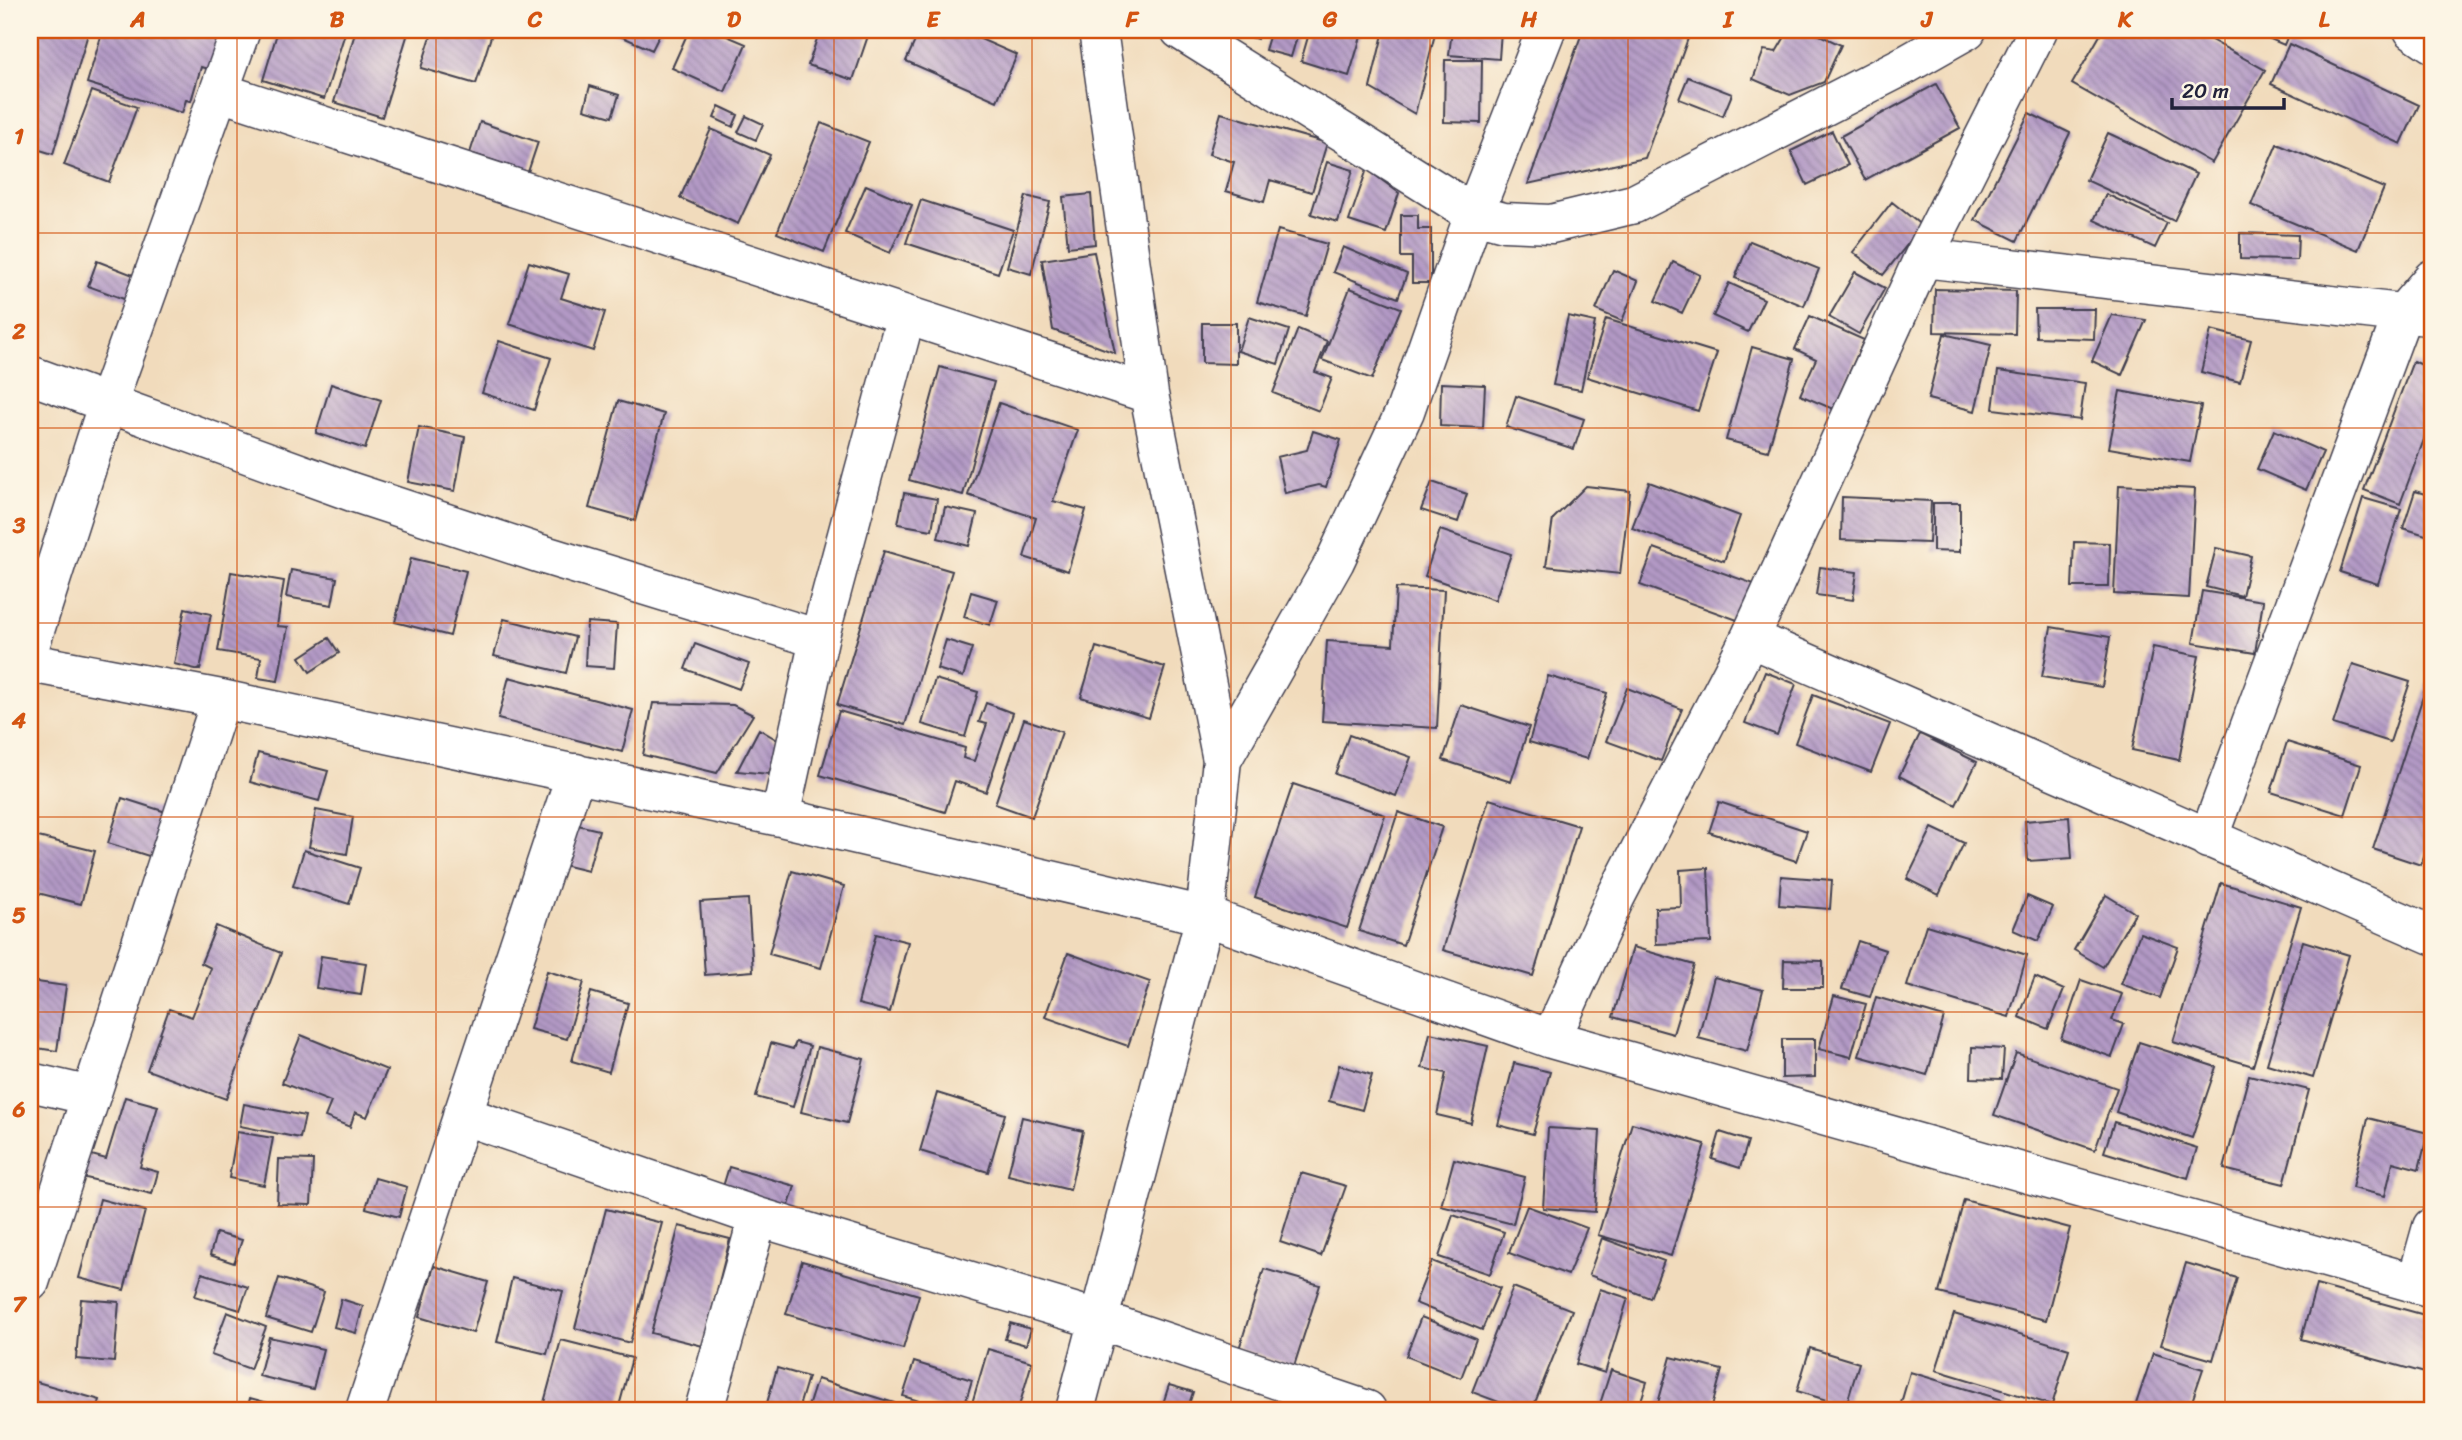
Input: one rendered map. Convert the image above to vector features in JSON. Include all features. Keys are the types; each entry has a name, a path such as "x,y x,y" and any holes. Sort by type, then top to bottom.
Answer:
{"street":[{"path":"30,646 108,402 242,30"},
{"path":"1075,1410 1205,916 1222,760 1149,394 1098,30"},
{"path":"1180,30 1474,214 1504,222 1551,224 1634,204 1907,64 1967,30"},
{"path":"1222,760 1335,561 1405,411 1474,214 1546,30"},
{"path":"1551,1039 1616,896 1750,638 1923,258 2038,30"},
{"path":"2413,30 2432,43"},
{"path":"220,92 1149,394"},
{"path":"1923,258 2418,315"},
{"path":"2208,839 2432,279"},
{"path":"780,817 819,639 906,315"},
{"path":"30,375 352,492 551,557 819,639"},
{"path":"1750,638 2432,935"},
{"path":"30,663 221,699 576,773 780,817 1205,916 1551,1039 2424,1286 2432,1227"},
{"path":"30,1282 221,699"},
{"path":"365,1410 576,773"},
{"path":"30,1082 91,1096"},
{"path":"462,1115 758,1217 1100,1321 1367,1410"},
{"path":"704,1410 758,1217"}],"building":[{"path":"30,30 89,30 53,154 30,147"},
{"path":"103,30 187,30 220,40 211,70 201,67 191,101 186,100 182,113 87,83"},
{"path":"278,30 346,30 324,99 263,80"},
{"path":"356,30 409,30 382,117 334,102"},
{"path":"433,30 493,30 476,84 421,68"},
{"path":"607,30 662,30 652,50"},
{"path":"689,30 713,30 746,44 725,92 672,68"},
{"path":"820,30 870,30 853,80 808,65"},
{"path":"920,30 960,30 1017,55 997,101 906,61"},
{"path":"1230,30 1260,30 1257,39"},
{"path":"1271,30 1299,30 1291,57 1265,50"},
{"path":"1310,30 1363,30 1349,76 1301,61"},
{"path":"1384,30 1436,30 1415,114 1370,88"},
{"path":"1452,30 1501,30 1499,59 1449,55"},
{"path":"1583,30 1691,30 1645,158 1528,184"},
{"path":"1789,30 1809,30 1841,45 1824,82 1790,95 1753,79 1764,50 1776,52"},
{"path":"2103,30 2193,30 2265,70 2212,163 2072,84"},
{"path":"2250,30 2290,30 2284,45"},
{"path":"2289,44 2419,105 2401,144 2271,84"},
{"path":"1445,60 1482,60 1481,123 1444,122"},
{"path":"1688,77 1732,94 1723,116 1679,99"},
{"path":"1936,84 1960,128 1865,180 1841,136"},
{"path":"590,86 619,95 612,117 584,109"},
{"path":"92,91 137,107 109,182 64,165"},
{"path":"719,106 738,115 733,127 714,118"},
{"path":"1221,113 1327,143 1312,192 1270,180 1264,202 1226,191 1234,162 1209,154"},
{"path":"2029,113 2070,133 2017,241 1975,220"},
{"path":"746,116 763,124 756,140 738,132"},
{"path":"480,122 538,142 528,172 470,153"},
{"path":"821,123 869,142 824,252 777,233"},
{"path":"711,129 770,155 738,224 680,198"},
{"path":"1832,131 1848,165 1807,185 1791,151"},
{"path":"2108,133 2196,174 2174,221 2086,180"},
{"path":"2277,144 2384,188 2358,250 2251,205"},
{"path":"1327,162 1353,170 1338,222 1311,214"},
{"path":"1367,169 1399,193 1386,233 1349,221"},
{"path":"866,185 912,205 890,253 845,233"},
{"path":"1091,194 1095,244 1068,247 1063,197"},
{"path":"2106,194 2167,223 2155,248 2094,220"},
{"path":"1026,196 1050,202 1031,274 1007,267"},
{"path":"921,200 1013,230 998,273 906,243"},
{"path":"1892,202 1922,226 1883,275 1853,252"},
{"path":"1401,215 1418,215 1418,229 1431,229 1431,283 1412,283 1412,257 1401,257"},
{"path":"1278,230 1327,244 1306,316 1257,302"},
{"path":"2240,233 2298,235 2297,260 2240,259"},
{"path":"1750,241 1819,269 1804,306 1735,278"},
{"path":"1343,247 1407,274 1398,298 1333,272"},
{"path":"1094,252 1115,353 1053,330 1042,260"},
{"path":"97,261 141,278 132,302 88,286"},
{"path":"529,262 569,274 561,298 605,312 593,351 509,324"},
{"path":"1673,262 1700,275 1682,313 1655,301"},
{"path":"1613,270 1638,281 1622,321 1596,310"},
{"path":"1855,272 1885,288 1859,334 1829,317"},
{"path":"1729,283 1764,299 1748,332 1713,316"},
{"path":"1350,288 1401,308 1372,379 1322,360"},
{"path":"1935,289 2016,291 2015,334 1934,332"},
{"path":"2035,309 2095,309 2094,339 2036,337"},
{"path":"2112,315 2146,320 2122,375 2092,361"},
{"path":"1568,316 1595,322 1581,390 1553,385"},
{"path":"1810,316 1864,340 1833,409 1800,395 1816,359 1795,349"},
{"path":"1249,317 1289,330 1278,364 1238,351"},
{"path":"1606,319 1717,353 1698,411 1587,377"},
{"path":"1202,323 1236,323 1236,364 1202,363"},
{"path":"1298,329 1327,341 1315,372 1332,378 1319,411 1273,393"},
{"path":"2211,330 2251,340 2240,382 2201,372"},
{"path":"1944,334 1991,345 1975,411 1928,399"},
{"path":"499,341 551,358 534,410 482,393"},
{"path":"1752,347 1794,359 1768,451 1726,440"},
{"path":"2413,361 2432,369 2432,418 2400,504 2364,490"},
{"path":"940,367 994,382 963,495 909,480"},
{"path":"1998,371 2085,383 2080,420 1993,409"},
{"path":"1441,383 1485,385 1483,428 1440,426"},
{"path":"331,384 381,400 365,449 316,433"},
{"path":"2120,391 2201,406 2190,462 2109,448"},
{"path":"1516,396 1584,419 1574,449 1506,427"},
{"path":"618,401 664,414 635,521 589,508"},
{"path":"999,403 1078,430 1053,501 1086,510 1068,571 1024,557 1036,518 968,495"},
{"path":"419,427 465,437 455,491 408,482"},
{"path":"2274,430 2323,452 2306,490 2257,469"},
{"path":"1313,431 1341,440 1326,487 1319,485 1285,493 1277,457 1307,450"},
{"path":"1432,482 1467,494 1458,522 1421,510"},
{"path":"1649,482 1740,516 1724,561 1632,528"},
{"path":"2119,485 2195,489 2189,598 2114,594"},
{"path":"1586,486 1630,491 1620,574 1546,566 1553,519"},
{"path":"2415,491 2432,496 2432,537 2403,528"},
{"path":"904,493 937,499 932,530 898,524"},
{"path":"1842,497 1931,501 1929,543 1841,540"},
{"path":"2363,498 2401,509 2378,584 2340,572"},
{"path":"1933,503 1960,503 1960,552 1933,551"},
{"path":"945,507 977,514 969,546 938,538"},
{"path":"1440,530 1511,554 1495,600 1425,576"},
{"path":"2074,542 2110,543 2109,587 2072,587"},
{"path":"1654,548 1754,584 1740,621 1640,585"},
{"path":"2216,548 2251,556 2242,596 2206,587"},
{"path":"884,551 952,571 905,725 837,705"},
{"path":"411,558 466,571 450,636 395,622"},
{"path":"1820,567 1857,572 1853,600 1816,595"},
{"path":"291,570 337,578 332,605 286,597"},
{"path":"231,572 284,581 277,626 288,627 278,681 258,678 261,658 218,651"},
{"path":"1396,588 1444,590 1437,728 1322,721 1327,641 1393,645"},
{"path":"2202,591 2263,601 2255,653 2193,643"},
{"path":"971,592 998,600 990,625 964,617"},
{"path":"185,608 211,614 200,670 174,664"},
{"path":"504,619 575,637 566,673 494,656"},
{"path":"587,622 617,624 614,668 585,666"},
{"path":"2051,627 2110,637 2102,687 2042,677"},
{"path":"329,638 339,653 310,672 300,657"},
{"path":"946,640 972,648 963,677 937,669"},
{"path":"695,644 749,664 739,689 685,669"},
{"path":"1096,647 1165,667 1149,718 1081,697"},
{"path":"2153,647 2199,656 2179,760 2132,750"},
{"path":"2353,664 2410,682 2390,742 2333,724"},
{"path":"2432,669 2432,832 2421,865 2373,849"},
{"path":"1765,672 1796,684 1777,735 1745,723"},
{"path":"1548,676 1607,693 1587,759 1529,742"},
{"path":"509,677 633,710 622,752 498,719"},
{"path":"935,679 978,692 965,737 922,724"},
{"path":"1627,688 1682,709 1661,761 1606,741"},
{"path":"1813,695 1890,724 1871,772 1795,743"},
{"path":"653,703 733,705 753,715 717,773 643,755"},
{"path":"986,703 1013,713 986,792 955,781 945,812 820,775 839,711 965,748 963,758 974,761 987,724 979,722"},
{"path":"1461,705 1529,727 1511,782 1443,760"},
{"path":"1024,719 1062,732 1032,817 995,804"},
{"path":"759,729 779,741 769,774 737,771"},
{"path":"1920,734 1977,762 1956,805 1899,776"},
{"path":"1349,735 1411,757 1396,796 1335,774"},
{"path":"2287,742 2361,765 2345,815 2271,792"},
{"path":"258,753 328,771 319,801 250,782"},
{"path":"1293,784 1385,815 1347,928 1255,897"},
{"path":"122,798 169,813 155,858 108,843"},
{"path":"1489,799 1579,826 1533,976 1443,950"},
{"path":"1719,802 1807,831 1796,861 1709,832"},
{"path":"316,810 353,817 347,854 309,847"},
{"path":"1398,812 1442,827 1403,945 1359,931"},
{"path":"2069,817 2072,858 2028,861 2025,821"},
{"path":"569,823 599,830 588,871 559,864"},
{"path":"1932,828 1964,843 1939,895 1907,879"},
{"path":"30,835 95,851 81,904 30,891"},
{"path":"304,850 360,868 349,904 293,886"},
{"path":"1708,868 1711,942 1656,944 1655,908 1681,907 1680,870"},
{"path":"792,871 844,886 821,968 769,954"},
{"path":"1781,876 1832,880 1830,909 1779,905"},
{"path":"2221,883 2301,907 2253,1066 2173,1042"},
{"path":"2106,895 2135,913 2103,967 2074,950"},
{"path":"2027,896 2053,907 2038,941 2013,930"},
{"path":"748,899 753,971 705,975 700,902"},
{"path":"1926,925 2027,955 2009,1017 1907,986"},
{"path":"216,926 281,953 226,1099 147,1070 169,1009 192,1017 211,968 201,963"},
{"path":"2140,933 2178,947 2160,998 2121,984"},
{"path":"876,934 908,942 890,1012 858,1004"},
{"path":"1858,941 1885,950 1870,997 1842,989"},
{"path":"2303,941 2349,955 2313,1078 2267,1064"},
{"path":"1633,947 1694,965 1673,1034 1613,1017"},
{"path":"1068,953 1150,982 1128,1046 1045,1017"},
{"path":"321,956 366,963 361,995 316,988"},
{"path":"1784,960 1823,961 1823,988 1783,988"},
{"path":"547,971 584,982 567,1039 530,1029"},
{"path":"1714,977 1763,990 1747,1051 1698,1038"},
{"path":"2035,977 2064,990 2048,1029 2019,1017"},
{"path":"2081,980 2122,994 2112,1020 2124,1024 2112,1057 2061,1039"},
{"path":"30,981 66,986 57,1051 30,1047"},
{"path":"591,992 628,1003 609,1072 572,1061"},
{"path":"1834,996 1866,1004 1851,1057 1819,1049"},
{"path":"1876,997 1944,1017 1927,1075 1859,1056"},
{"path":"1430,1033 1488,1046 1471,1123 1437,1115 1446,1073 1422,1068"},
{"path":"301,1035 387,1070 367,1117 355,1112 350,1127 325,1117 331,1102 282,1083"},
{"path":"1782,1039 1815,1039 1815,1077 1782,1078"},
{"path":"796,1042 810,1046 793,1107 756,1097 771,1043 793,1049"},
{"path":"2139,1042 2216,1067 2192,1138 2116,1112"},
{"path":"817,1047 864,1059 847,1123 801,1112"},
{"path":"1972,1047 2004,1049 2002,1079 1971,1078"},
{"path":"2016,1053 2117,1088 2095,1150 1994,1115"},
{"path":"1514,1063 1550,1072 1533,1134 1498,1125"},
{"path":"1339,1065 1372,1075 1362,1110 1329,1101"},
{"path":"2249,1075 2309,1090 2284,1184 2224,1169"},
{"path":"937,1093 1005,1114 988,1172 920,1151"},
{"path":"125,1097 158,1106 140,1167 158,1172 152,1194 82,1177 88,1154 106,1159"},
{"path":"244,1104 305,1116 300,1138 240,1126"},
{"path":"1022,1117 1083,1131 1070,1190 1008,1175"},
{"path":"2368,1118 2428,1133 2419,1169 2393,1162 2385,1196 2352,1188"},
{"path":"2114,1122 2197,1148 2188,1178 2104,1152"},
{"path":"1632,1123 1705,1144 1671,1256 1598,1235"},
{"path":"1548,1128 1600,1131 1595,1212 1543,1208"},
{"path":"237,1132 273,1138 264,1185 229,1178"},
{"path":"1720,1132 1748,1141 1740,1168 1712,1159"},
{"path":"279,1159 313,1160 311,1205 277,1204"},
{"path":"1454,1159 1525,1177 1513,1224 1441,1206"},
{"path":"729,1167 795,1186 788,1209 722,1190"},
{"path":"1301,1173 1346,1186 1321,1256 1280,1242"},
{"path":"375,1178 407,1187 399,1217 366,1208"},
{"path":"100,1199 145,1211 124,1290 79,1278"},
{"path":"1964,1200 2070,1228 2046,1320 1939,1293"},
{"path":"1527,1206 1587,1228 1568,1275 1509,1253"},
{"path":"606,1209 662,1223 630,1343 575,1328"},
{"path":"1453,1215 1504,1232 1490,1274 1439,1257"},
{"path":"679,1226 730,1239 703,1346 651,1333"},
{"path":"216,1233 242,1240 234,1263 210,1255"},
{"path":"1602,1238 1664,1261 1650,1298 1589,1275"},
{"path":"802,1261 919,1295 903,1349 786,1314"},
{"path":"1432,1261 1500,1288 1482,1330 1415,1303"},
{"path":"2186,1263 2237,1278 2213,1360 2161,1345"},
{"path":"434,1266 488,1282 473,1333 419,1317"},
{"path":"1264,1269 1320,1285 1294,1366 1239,1349"},
{"path":"202,1273 248,1287 240,1310 195,1296"},
{"path":"279,1278 324,1292 311,1332 266,1318"},
{"path":"512,1278 563,1291 547,1354 497,1342"},
{"path":"2316,1285 2432,1317 2432,1375 2301,1339"},
{"path":"1513,1287 1572,1310 1532,1410 1520,1410 1472,1392"},
{"path":"1600,1289 1628,1298 1605,1373 1576,1364"},
{"path":"81,1299 119,1302 114,1362 76,1359"},
{"path":"341,1299 363,1306 356,1333 334,1327"},
{"path":"227,1312 266,1327 250,1369 211,1355"},
{"path":"1954,1314 2069,1349 2052,1405 1936,1370"},
{"path":"1421,1317 1476,1339 1461,1378 1406,1356"},
{"path":"1010,1323 1031,1329 1026,1345 1005,1339"},
{"path":"269,1337 323,1349 313,1389 259,1376"},
{"path":"561,1340 632,1358 618,1410 542,1410"},
{"path":"1810,1348 1859,1363 1846,1406 1797,1391"},
{"path":"988,1349 1032,1362 1018,1410 970,1410"},
{"path":"2153,1353 2203,1369 2189,1410 2134,1410"},
{"path":"1671,1357 1722,1370 1711,1410 1656,1410"},
{"path":"914,1362 972,1380 963,1410 948,1410 903,1396"},
{"path":"777,1368 808,1377 798,1410 767,1403"},
{"path":"1611,1370 1647,1382 1638,1410 1598,1410"},
{"path":"1910,1372 2006,1401 2003,1410 1899,1410"},
{"path":"817,1379 894,1403 892,1410 807,1410"},
{"path":"30,1380 100,1400 97,1410 30,1410"},
{"path":"1169,1385 1193,1392 1187,1410 1161,1410"},
{"path":"250,1398 290,1409 290,1410 247,1410"}]}
